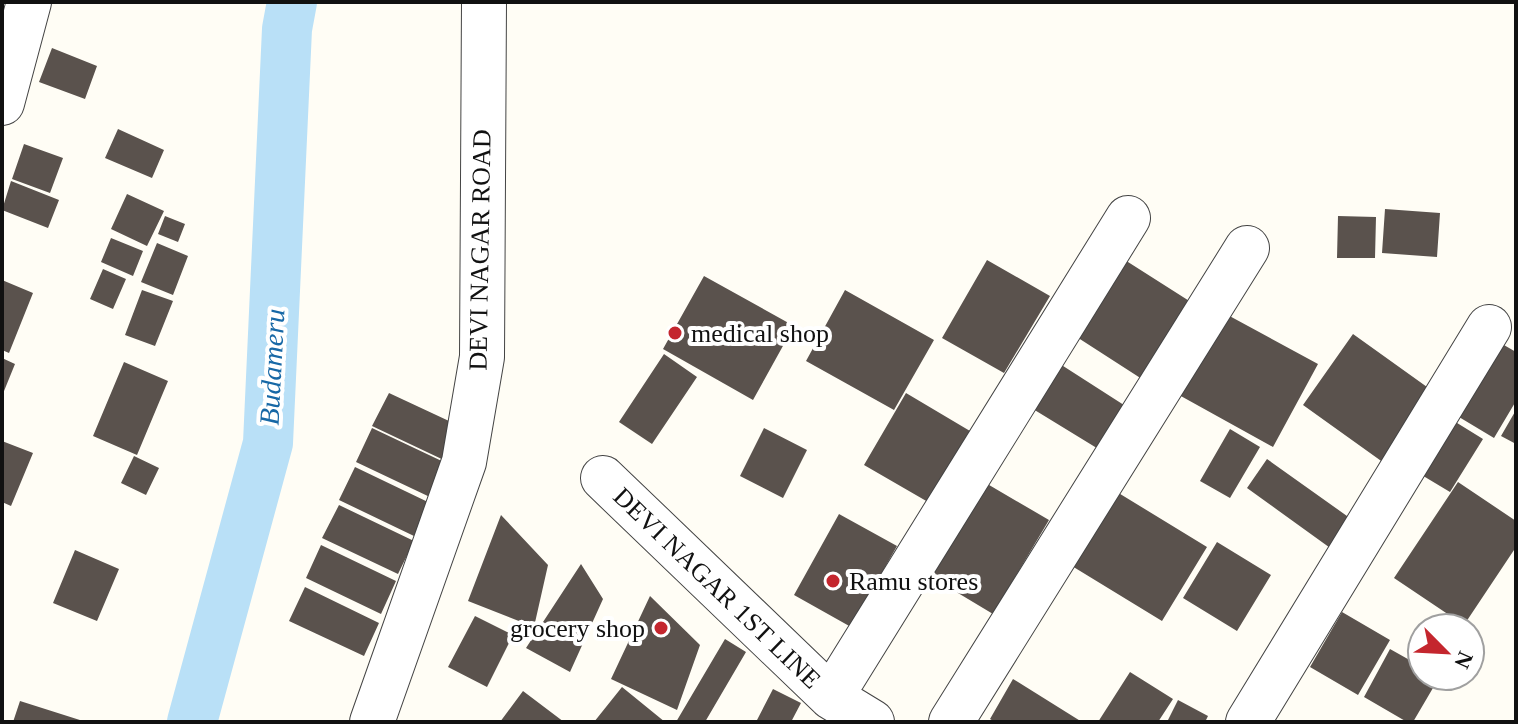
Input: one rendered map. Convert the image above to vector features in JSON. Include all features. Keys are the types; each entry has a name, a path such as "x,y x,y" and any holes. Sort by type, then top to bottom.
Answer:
{"street":[{"path":"2,103 29,2"},
{"name":"DEVI NAGAR ROAD","path":"372,722 464,462 482,357 484,2"},
{"path":"831,697 1128,218"},
{"path":"951,722 1247,248"},
{"path":"1248,722 1489,327"},
{"name":"DEVI NAGAR 1ST LINE","path":"603,478 831,697 872,722"}],"building":[{"path":"52,48 97,66 85,99 39,82"},
{"path":"118,129 164,150 152,178 105,158"},
{"path":"24,144 63,158 50,193 12,179"},
{"path":"11,181 59,200 48,228 2,210"},
{"path":"127,194 164,211 147,246 111,229"},
{"path":"1385,209 1440,213 1437,257 1382,253"},
{"path":"165,216 185,224 178,242 158,234"},
{"path":"1338,216 1376,217 1375,258 1337,258"},
{"path":"111,238 143,251 133,276 101,262"},
{"path":"157,243 188,256 173,295 141,282"},
{"path":"1117,255 1194,304 1145,381 1069,332"},
{"path":"987,260 1050,296 1004,373 942,338"},
{"path":"103,269 126,279 113,309 90,299"},
{"path":"704,276 794,326 753,400 663,349"},
{"path":"2,280 33,293 9,353 2,350"},
{"path":"142,290 173,301 155,346 125,335"},
{"path":"845,290 934,340 894,410 806,361"},
{"path":"1224,313 1318,364 1273,447 1179,395"},
{"path":"1353,334 1441,397 1391,468 1303,405"},
{"path":"1497,341 1516,352 1516,401 1494,438 1454,414"},
{"path":"664,354 697,377 652,444 619,422"},
{"path":"2,358 15,364 2,396"},
{"path":"124,362 168,381 137,455 93,436"},
{"path":"1060,364 1127,407 1100,450 1033,409"},
{"path":"389,393 464,428 448,462 372,426"},
{"path":"906,393 970,431 928,502 864,465"},
{"path":"1516,410 1516,444 1501,436"},
{"path":"1449,418 1483,439 1450,492 1415,471"},
{"path":"372,428 448,464 432,498 356,462"},
{"path":"764,428 807,450 783,498 740,476"},
{"path":"1230,429 1260,447 1230,498 1200,481"},
{"path":"2,441 33,453 11,506 2,502"},
{"path":"134,456 159,468 146,495 121,483"},
{"path":"1267,459 1354,521 1333,550 1247,488"},
{"path":"355,467 430,503 414,536 339,500"},
{"path":"984,482 1049,520 993,614 928,575"},
{"path":"1458,482 1516,521 1516,547 1473,612 1445,612 1394,578"},
{"path":"1112,489 1207,547 1162,621 1067,563"},
{"path":"339,505 414,541 398,574 322,538"},
{"path":"839,514 897,546 851,627 794,595"},
{"path":"501,515 548,565 534,627 468,601"},
{"path":"1217,542 1271,575 1237,631 1183,598"},
{"path":"321,545 396,581 381,614 306,578"},
{"path":"75,550 119,569 97,621 53,603"},
{"path":"581,564 603,599 570,672 526,648"},
{"path":"305,587 379,623 364,656 289,621"},
{"path":"650,596 700,645 677,710 611,679"},
{"path":"1342,612 1390,640 1358,695 1310,667"},
{"path":"475,616 513,635 487,687 448,667"},
{"path":"725,639 746,652 705,722 676,722"},
{"path":"1390,649 1406,658 1406,692 1431,692 1413,722 1407,722 1364,697"},
{"path":"1130,672 1173,699 1158,722 1098,722"},
{"path":"1013,679 1082,722 995,722 990,719"},
{"path":"622,687 665,722 594,722"},
{"path":"773,689 801,703 791,722 757,720"},
{"path":"523,691 564,722 500,722"},
{"path":"1178,700 1208,716 1205,722 1167,722"},
{"path":"20,701 83,721 83,722 13,722"}],"waterway":[{"name":"Budameru","path":"192,722 268,443 287,29 292,2"}],"place":[{"name":"medical shop","path":"675,333"},
{"name":"Ramu stores","path":"833,581"},
{"name":"grocery shop","path":"661,628"}]}
